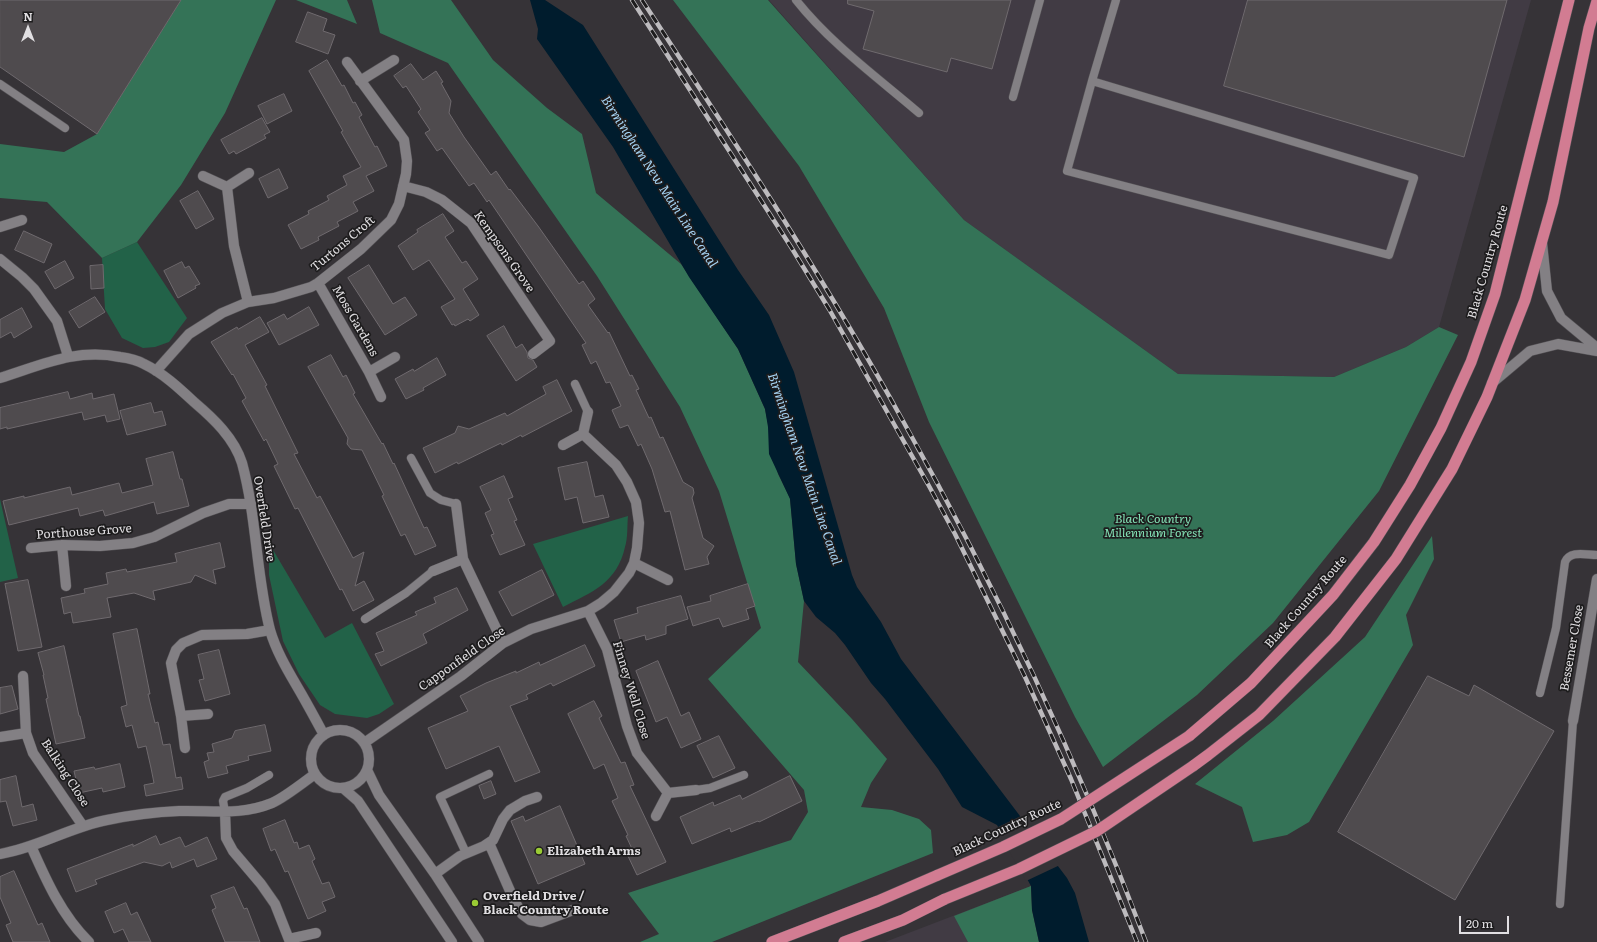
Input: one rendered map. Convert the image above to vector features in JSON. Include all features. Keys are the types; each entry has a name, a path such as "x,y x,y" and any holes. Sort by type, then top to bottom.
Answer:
{"highway":[{"name":"Black Country Route","path":"772,942 878,901 1003,847 1061,819 1188,736 1251,683 1333,595 1374,542 1410,485 1441,428 1471,362 1495,294 1569,0"},
{"path":"844,942 903,920 946,899 1019,869 1097,831 1193,766 1259,715 1335,637 1396,559 1452,469 1487,397 1525,300 1542,244 1553,202 1589,28 1597,1"}],"street":[{"path":"360,81 394,60"},
{"name":"Turtons Croft","path":"156,371 189,334 222,313 248,302 274,298 311,287 318,283 361,249 391,220 399,204 408,161 404,140 398,129 347,62"},
{"path":"227,187 249,173"},
{"path":"204,176 227,187"},
{"name":"Kempsons Grove","path":"403,186 426,192 442,200 471,223 550,341 533,354"},
{"path":"227,187 234,246 248,302"},
{"path":"0,227 22,220"},
{"path":"1542,244 1547,291 1561,318 1597,348"},
{"path":"0,260 22,277 34,289 57,321 68,356"},
{"name":"Moss Gardens","path":"318,283 369,372 381,397"},
{"path":"1492,383 1530,351 1558,344 1597,351"},
{"name":"Overfield Drive","path":"0,378 68,356 99,354 112,355 142,363 177,386 200,406 232,440 241,462 251,504 257,558 270,630 283,663 324,736"},
{"name":"Moss Gardens","path":"369,372 395,357"},
{"path":"563,445 583,434 588,412"},
{"name":"Capponfield Close","path":"364,743 461,676 503,643 531,629 588,610 601,603 614,592 629,573 634,563 637,548 639,523 636,502 632,491 616,465 583,434"},
{"name":"Porthouse Grove","path":"31,548 62,545 100,546 133,543 154,537 203,513 229,504 251,504"},
{"path":"456,504 463,559 503,643"},
{"path":"62,545 66,586"},
{"path":"433,571 463,559"},
{"path":"634,563 668,580"},
{"name":"Bessemer Close","path":"1573,721 1597,579"},
{"name":"Finney Well Close","path":"588,610 607,649 627,726 637,753 668,793"},
{"path":"185,748 181,716 171,663 176,650 183,642 202,635 247,634 270,630"},
{"name":"Balking Close","path":"23,676 26,733 33,753 83,826"},
{"path":"181,716 208,714"},
{"path":"336,731 349,732 356,735 364,743 369,759 367,770 355,784 343,788 333,787 326,784 315,774 311,761 312,754 316,744 324,736 336,731"},
{"name":"Balking Close","path":"0,737 26,733"},
{"path":"367,770 379,795 435,874 479,942"},
{"path":"0,854 31,846 83,826 107,820 159,812 225,812 248,810 274,802 315,774"},
{"path":"343,788 358,802 452,942"},
{"path":"656,816 668,793 696,790"},
{"path":"435,874 466,853 493,840 510,810 525,801 537,797"},
{"path":"225,812 226,838 233,851 262,884 275,904 289,941 316,934"},
{"path":"489,843 514,900 522,914 530,920 541,922 573,910"},
{"path":"31,846 46,880 59,904 88,942"}],"lane":[{"path":"796,0 804,10 843,48 919,113"},
{"path":"1013,97 1040,0"},
{"path":"1092,81 1414,178 1389,255 1067,171 1092,81 1116,0"},
{"path":"0,84 65,128"},
{"path":"575,384 588,412"},
{"path":"411,458 430,493 441,500 456,504"},
{"path":"1540,692 1556,628 1566,558 1573,554 1597,555"},
{"path":"365,619 406,593 433,571"},
{"path":"1560,904 1573,721"},
{"path":"466,853 440,797 490,774"},
{"path":"225,812 223,801 224,797 247,788 269,775"},
{"path":"696,790 710,788 744,775"}],"shaded area":[{"path":"769,0 1531,0 1439,327 1406,347 1334,377 1178,374 964,220"},
{"path":"1031,886 1032,910 1039,942 885,942"}],"green space":[{"path":"181,0 276,0 225,113 181,185 137,242 102,258 47,202 0,198 0,144 64,152 97,134"},
{"path":"296,0 347,0 357,24"},
{"path":"372,0 451,0 493,60 547,108 582,134 596,193 681,264 738,349 765,409 778,474 790,498 796,564 804,601 798,662 852,719 887,759 871,783 861,807 892,810 919,819 931,830 933,853 712,942 640,942 659,934 628,893 791,840 808,812 804,790 708,679 761,628 719,491 680,407 597,276 448,63 380,33"},
{"name":"Black Country Millennium Forest","path":"673,0 768,0 964,220 1178,374 1334,377 1406,347 1439,327 1458,335 1379,491 1273,623 1197,695 1103,767 1075,717 929,422 884,308 799,166"},
{"path":"137,242 187,318 169,342 155,347 143,348 122,338 105,309 102,258"},
{"path":"0,499 18,578 0,582"},
{"path":"628,516 626,543 621,559 610,578 593,591 563,607 533,544"},
{"path":"1432,536 1434,559 1406,615 1413,645 1309,822 1287,835 1253,842 1242,807 1195,784 1273,721 1365,637"},
{"path":"269,543 325,638 352,623 394,704 379,714 367,718 335,714 320,705 299,674 283,641 269,575"},
{"path":"1031,886 1032,910 1039,942 968,942 954,916"}],"water":[{"name":"Birmingham New Main Line Canal","path":"530,0 545,0 583,25 738,270 769,315 794,372 852,575 857,587 881,622 901,659 1067,878 1075,893 1089,942 1039,942 1032,910 1031,886 997,825 962,807 938,769 885,699 871,683 845,645 835,633 816,617 804,601 796,564 790,499 769,454 768,427 765,409 738,349 689,277 613,147 537,39 538,29"}],"pier":[{"path":"1023,815 1060,865 1026,881 996,828"}],"building":[{"path":"0,0 181,0 97,134 0,67"},
{"path":"848,0 1011,0 992,69 951,58 947,72 863,49 874,11 848,4"},
{"path":"1248,0 1507,0 1464,157 1224,86"},
{"path":"308,12 327,19 323,31 335,35 328,54 296,42"},
{"path":"327,60 342,86 344,85 353,103 355,102 362,115 359,117 375,147 377,146 387,166 366,176 374,191 353,202 358,211 337,222 339,226 318,237 319,240 301,249 288,225 309,214 308,211 329,200 327,196 347,185 343,176 361,167 341,132 343,131 309,71"},
{"path":"411,64 423,80 436,71 443,82 441,83 451,101 449,113 464,137 491,175 496,171 538,226 579,284 583,281 595,299 588,305 608,333 609,332 630,376 632,375 639,389 636,390 649,418 651,417 660,438 663,437 683,482 693,488 694,493 692,498 703,538 714,546 707,557 709,564 685,570 670,511 665,512 652,469 641,444 638,446 628,425 620,428 612,410 621,406 610,382 606,383 596,361 591,364 582,345 586,343 489,200 487,202 474,183 469,186 442,148 437,151 425,133 430,130 418,112 421,109 406,86 403,88 394,76"},
{"path":"284,94 292,111 267,124 258,106"},
{"path":"262,118 270,132 264,135 266,138 236,154 234,151 229,154 221,140"},
{"path":"279,169 288,188 268,198 259,179"},
{"path":"198,191 214,219 196,229 180,201"},
{"path":"443,214 454,231 445,237 462,263 466,261 478,279 463,289 479,315 470,321 468,319 455,326 454,324 452,325 441,307 455,299 429,260 413,270 398,246 418,232 417,230"},
{"path":"24,231 52,244 44,263 15,250"},
{"path":"65,261 74,278 55,289 45,272"},
{"path":"182,262 185,268 189,266 200,284 195,286 196,288 178,298 164,271"},
{"path":"103,265 104,288 91,289 90,266"},
{"path":"369,265 393,304 405,297 417,315 385,335 348,278"},
{"path":"95,297 105,312 79,328 69,312"},
{"path":"309,307 319,325 279,345 267,323 284,314 287,319"},
{"path":"22,308 32,327 14,338 11,332 0,338 0,320"},
{"path":"260,317 269,332 245,345 267,385 265,386 298,453 294,454 317,498 320,496 353,558 364,552 355,586 364,581 374,600 353,611 342,589 340,590 298,508 295,509 274,466 278,464 266,439 264,441 242,401 246,398 233,374 232,375 211,342 237,327 238,329"},
{"path":"504,326 516,348 522,344 527,352 528,358 533,360 537,367 516,381 487,336"},
{"path":"331,355 343,377 346,375 355,393 353,394 382,444 383,443 393,464 394,463 424,528 427,527 436,546 415,555 405,534 401,536 382,496 384,495 362,450 351,449 347,444 348,438 308,367"},
{"path":"437,358 446,375 423,388 424,390 406,399 395,379 413,369 414,371"},
{"path":"557,380 572,411 522,437 521,435 502,445 501,443 458,464 457,462 435,473 423,448 455,433 458,426 469,429 505,413 507,416 546,394 543,387"},
{"path":"68,392 70,399 92,393 93,399 114,394 120,419 107,422 105,415 84,420 82,412 7,429 7,427 0,429 0,408"},
{"path":"151,403 154,413 162,411 166,425 127,435 120,411"},
{"path":"173,452 189,506 157,514 154,502 105,516 103,510 80,516 78,508 9,525 3,501 24,496 24,498 70,487 72,495 119,483 122,493 153,485 146,459"},
{"path":"587,462 595,497 603,495 609,517 583,523 577,497 565,500 558,468"},
{"path":"504,476 513,497 508,499 517,520 514,521 525,545 500,555 491,535 494,534 485,513 491,510 480,487"},
{"path":"220,543 225,567 213,570 216,584 195,575 191,582 153,591 155,600 134,593 107,598 111,617 73,623 71,612 64,614 61,598 85,593 84,589 108,584 106,573 126,569 127,572 177,562 175,554"},
{"path":"542,570 554,595 512,616 499,592"},
{"path":"28,580 42,647 18,651 5,584"},
{"path":"748,584 755,606 746,609 749,619 723,627 719,618 693,626 687,607 711,601 710,596"},
{"path":"457,588 468,610 423,634 427,643 381,666 375,654 384,651 376,633 417,615 415,612 436,603 434,598"},
{"path":"681,596 688,619 666,626 666,634 646,640 645,635 621,642 614,620 638,613 637,608"},
{"path":"137,629 150,694 148,694 155,723 158,722 163,745 170,744 176,778 181,777 183,789 146,796 144,785 154,783 151,768 146,746 138,748 132,725 126,727 121,707 127,705 113,634"},
{"path":"585,645 595,666 553,686 551,683 526,695 528,699 510,706 540,772 515,782 499,746 446,769 428,728 468,711 460,696 486,683 516,671 516,673 539,662 540,665"},
{"path":"64,646 85,738 56,744 46,699 48,698 44,675 38,653"},
{"path":"219,650 230,694 205,701 199,680 204,679 198,655"},
{"path":"658,661 681,716 689,712 701,739 681,748 667,717 656,722 636,671"},
{"path":"1428,676 1469,696 1474,685 1554,731 1455,900 1338,832"},
{"path":"12,686 18,709 0,714 0,688"},
{"path":"594,701 602,716 599,718 621,763 625,762 634,785 630,786 666,862 637,875 627,854 633,851 626,836 628,835 612,801 618,798 604,764 594,769 568,714"},
{"path":"265,725 271,751 248,756 249,760 226,766 228,773 208,778 204,762 209,760 207,753 214,752 212,744 232,738 235,731"},
{"path":"719,736 735,768 713,778 697,746"},
{"path":"120,764 125,787 103,792 102,788 79,793 74,771"},
{"path":"16,776 22,807 33,804 37,820 13,826 6,801 0,802 0,780"},
{"path":"790,776 802,801 759,822 758,821 731,832 730,828 692,844 680,817 713,802 714,806 740,795 742,799"},
{"path":"491,781 496,794 484,799 479,786"},
{"path":"560,806 585,864 538,884 511,821 523,816 525,821"},
{"path":"285,820 294,843 297,842 299,849 309,845 315,859 312,861 322,884 329,882 335,897 322,902 326,911 308,919 288,871 285,872 275,849 271,851 263,829"},
{"path":"156,836 160,845 180,837 185,847 207,837 217,859 197,867 194,859 172,868 170,862 162,866 144,862 95,880 97,884 76,892 67,869 133,844 133,846"},
{"path":"14,871 38,925 42,923 50,942 13,942 6,925 11,923 0,897 0,877"},
{"path":"234,887 244,909 247,908 260,942 225,942 212,910 216,908 211,896"},
{"path":"126,903 131,915 137,912 151,942 129,942 123,929 114,933 105,912"}],"railway":[{"path":"632,0 791,247 829,309 955,534 1026,679 1071,779 1137,942"},
{"path":"642,0 809,260 873,367 938,484 1003,612 1064,742 1093,808 1146,942"}],"place":[{"name":"Elizabeth Arms","path":"539,851"},
{"name":"Overfield Drive / Black Country Route","path":"475,903"}]}
